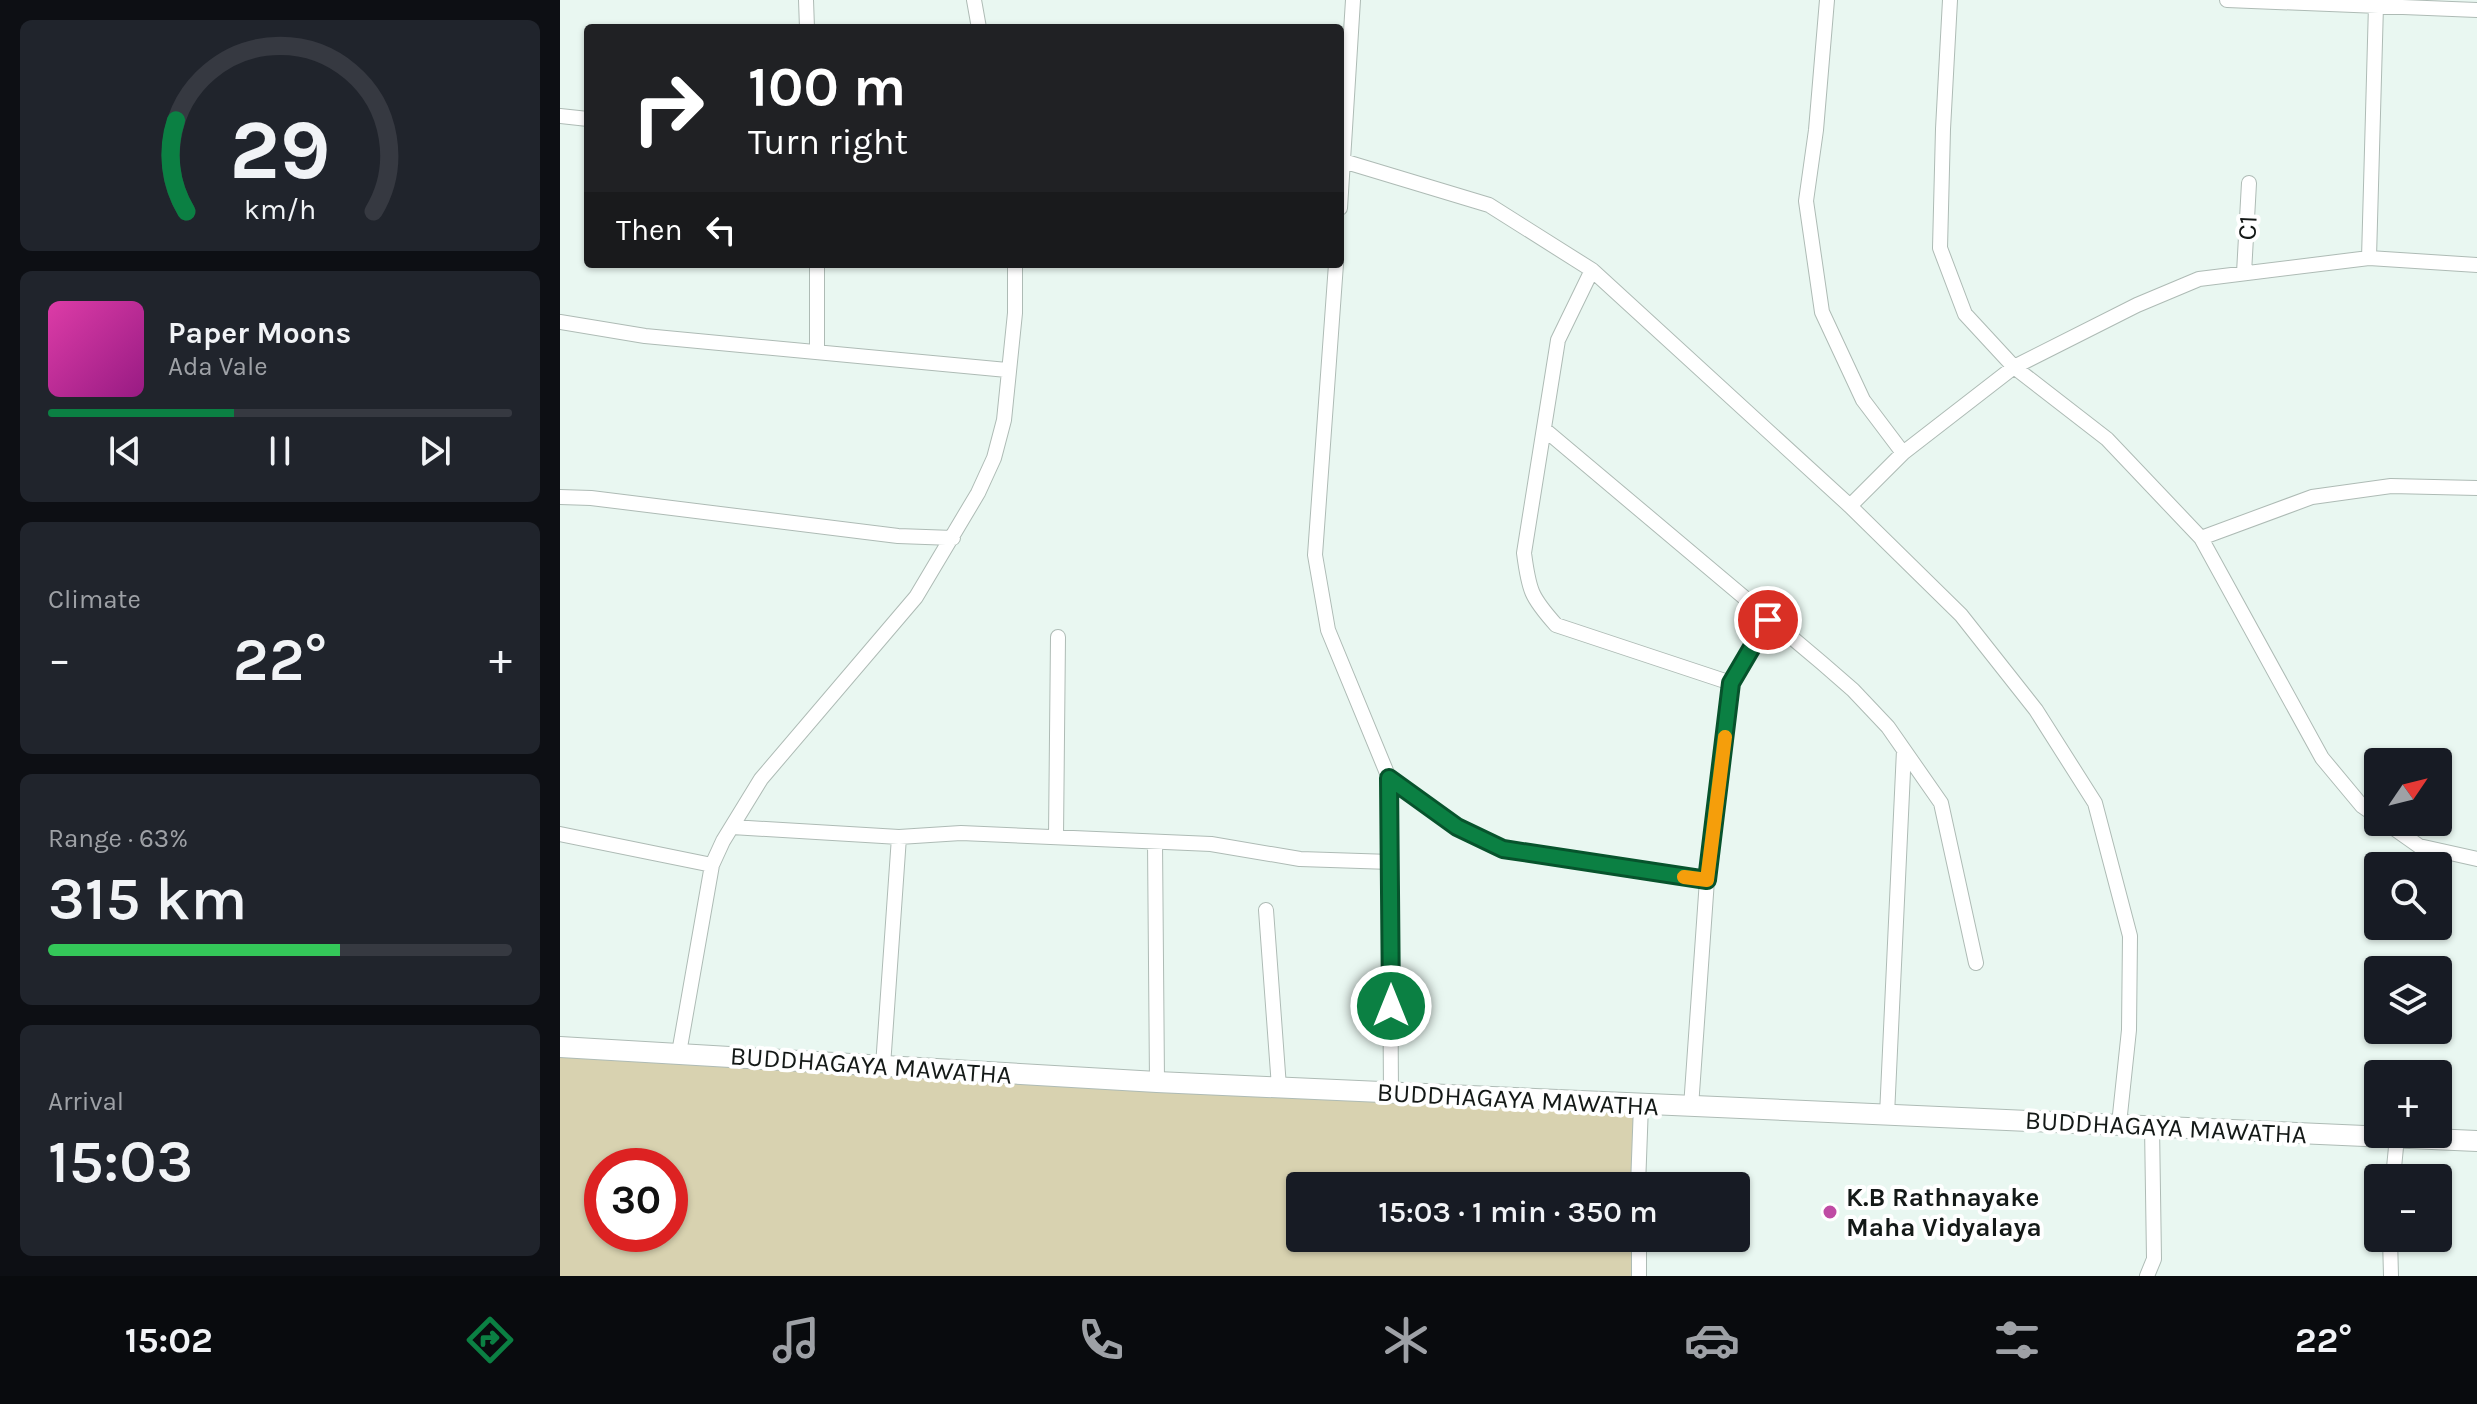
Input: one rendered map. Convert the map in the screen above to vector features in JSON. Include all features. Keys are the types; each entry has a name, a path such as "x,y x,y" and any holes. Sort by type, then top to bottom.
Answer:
{"main road":[{"name":"BUDDHAGAYA MAWATHA","path":"560,1047 1157,1082 2364,1136"},
{"name":"BUDDHAGAYA MAWATHA","path":"2452,1140 2477,1141"}],"street":[{"path":"806,0 807,24"},
{"path":"974,0 978,24"},
{"path":"1344,145 1353,0"},
{"path":"1827,0 1816,130 1806,201 1822,312 1863,400 1903,453"},
{"path":"1950,0 1940,248 1965,314 2014,367 2107,439 2201,538 2322,758 2364,807"},
{"path":"2227,0 2477,10"},
{"path":"2369,258 2376,5"},
{"path":"560,116 584,119"},
{"path":"1344,161 1489,205 1592,270 1850,506 1961,615 2036,710 2095,803 2130,936 2129,1030 2119,1124"},
{"name":"C1","path":"2244,273 2249,183"},
{"path":"1850,506 1903,453 2014,367 2137,305 2199,279 2369,258 2477,265"},
{"path":"817,268 817,350"},
{"path":"679,1053 712,865 732,827 761,779 916,597 953,538 994,458 1004,420 1015,313 1015,268"},
{"path":"1336,268 1315,555 1328,630 1389,778 1391,1093"},
{"path":"1592,270 1558,340 1524,553 1528,587 1556,625 1731,683"},
{"path":"560,322 645,336 1007,370"},
{"path":"1544,429 1853,690 1888,727 1941,803 1976,963"},
{"path":"2201,538 2312,497 2391,486 2477,488"},
{"path":"560,497 591,498 898,536 953,538"},
{"path":"1691,1107 1707,880 1731,683 1768,620"},
{"path":"1056,837 1058,637"},
{"path":"1887,1115 1904,750"},
{"path":"1389,778 1457,827 1503,849 1707,880"},
{"path":"732,827 899,837 961,833 1211,844 1300,859 1391,862"},
{"path":"560,834 712,865"},
{"path":"2405,836 2419,846 2477,859"},
{"path":"883,1066 899,837"},
{"path":"1155,842 1157,1082"},
{"path":"1266,910 1279,1087"},
{"path":"1639,1172 1641,1105"},
{"path":"2147,1276 2154,1259 2152,1126"},
{"path":"1639,1252 1639,1276"},
{"path":"2390,1252 2391,1276"}],"shaded area":[{"path":"560,1047 1641,1105 1639,1172 1286,1172 1286,1252 1639,1252 1639,1276 560,1276"}],"slow traffic":[{"path":"1684,877 1707,880 1725,737"}],"place":[{"name":"K.B Rathnayake Maha Vidyalaya","path":"1830,1212"}],"route":[{"path":"1391,1006 1389,778 1457,827 1503,849 1707,880 1731,683 1768,620"}]}
